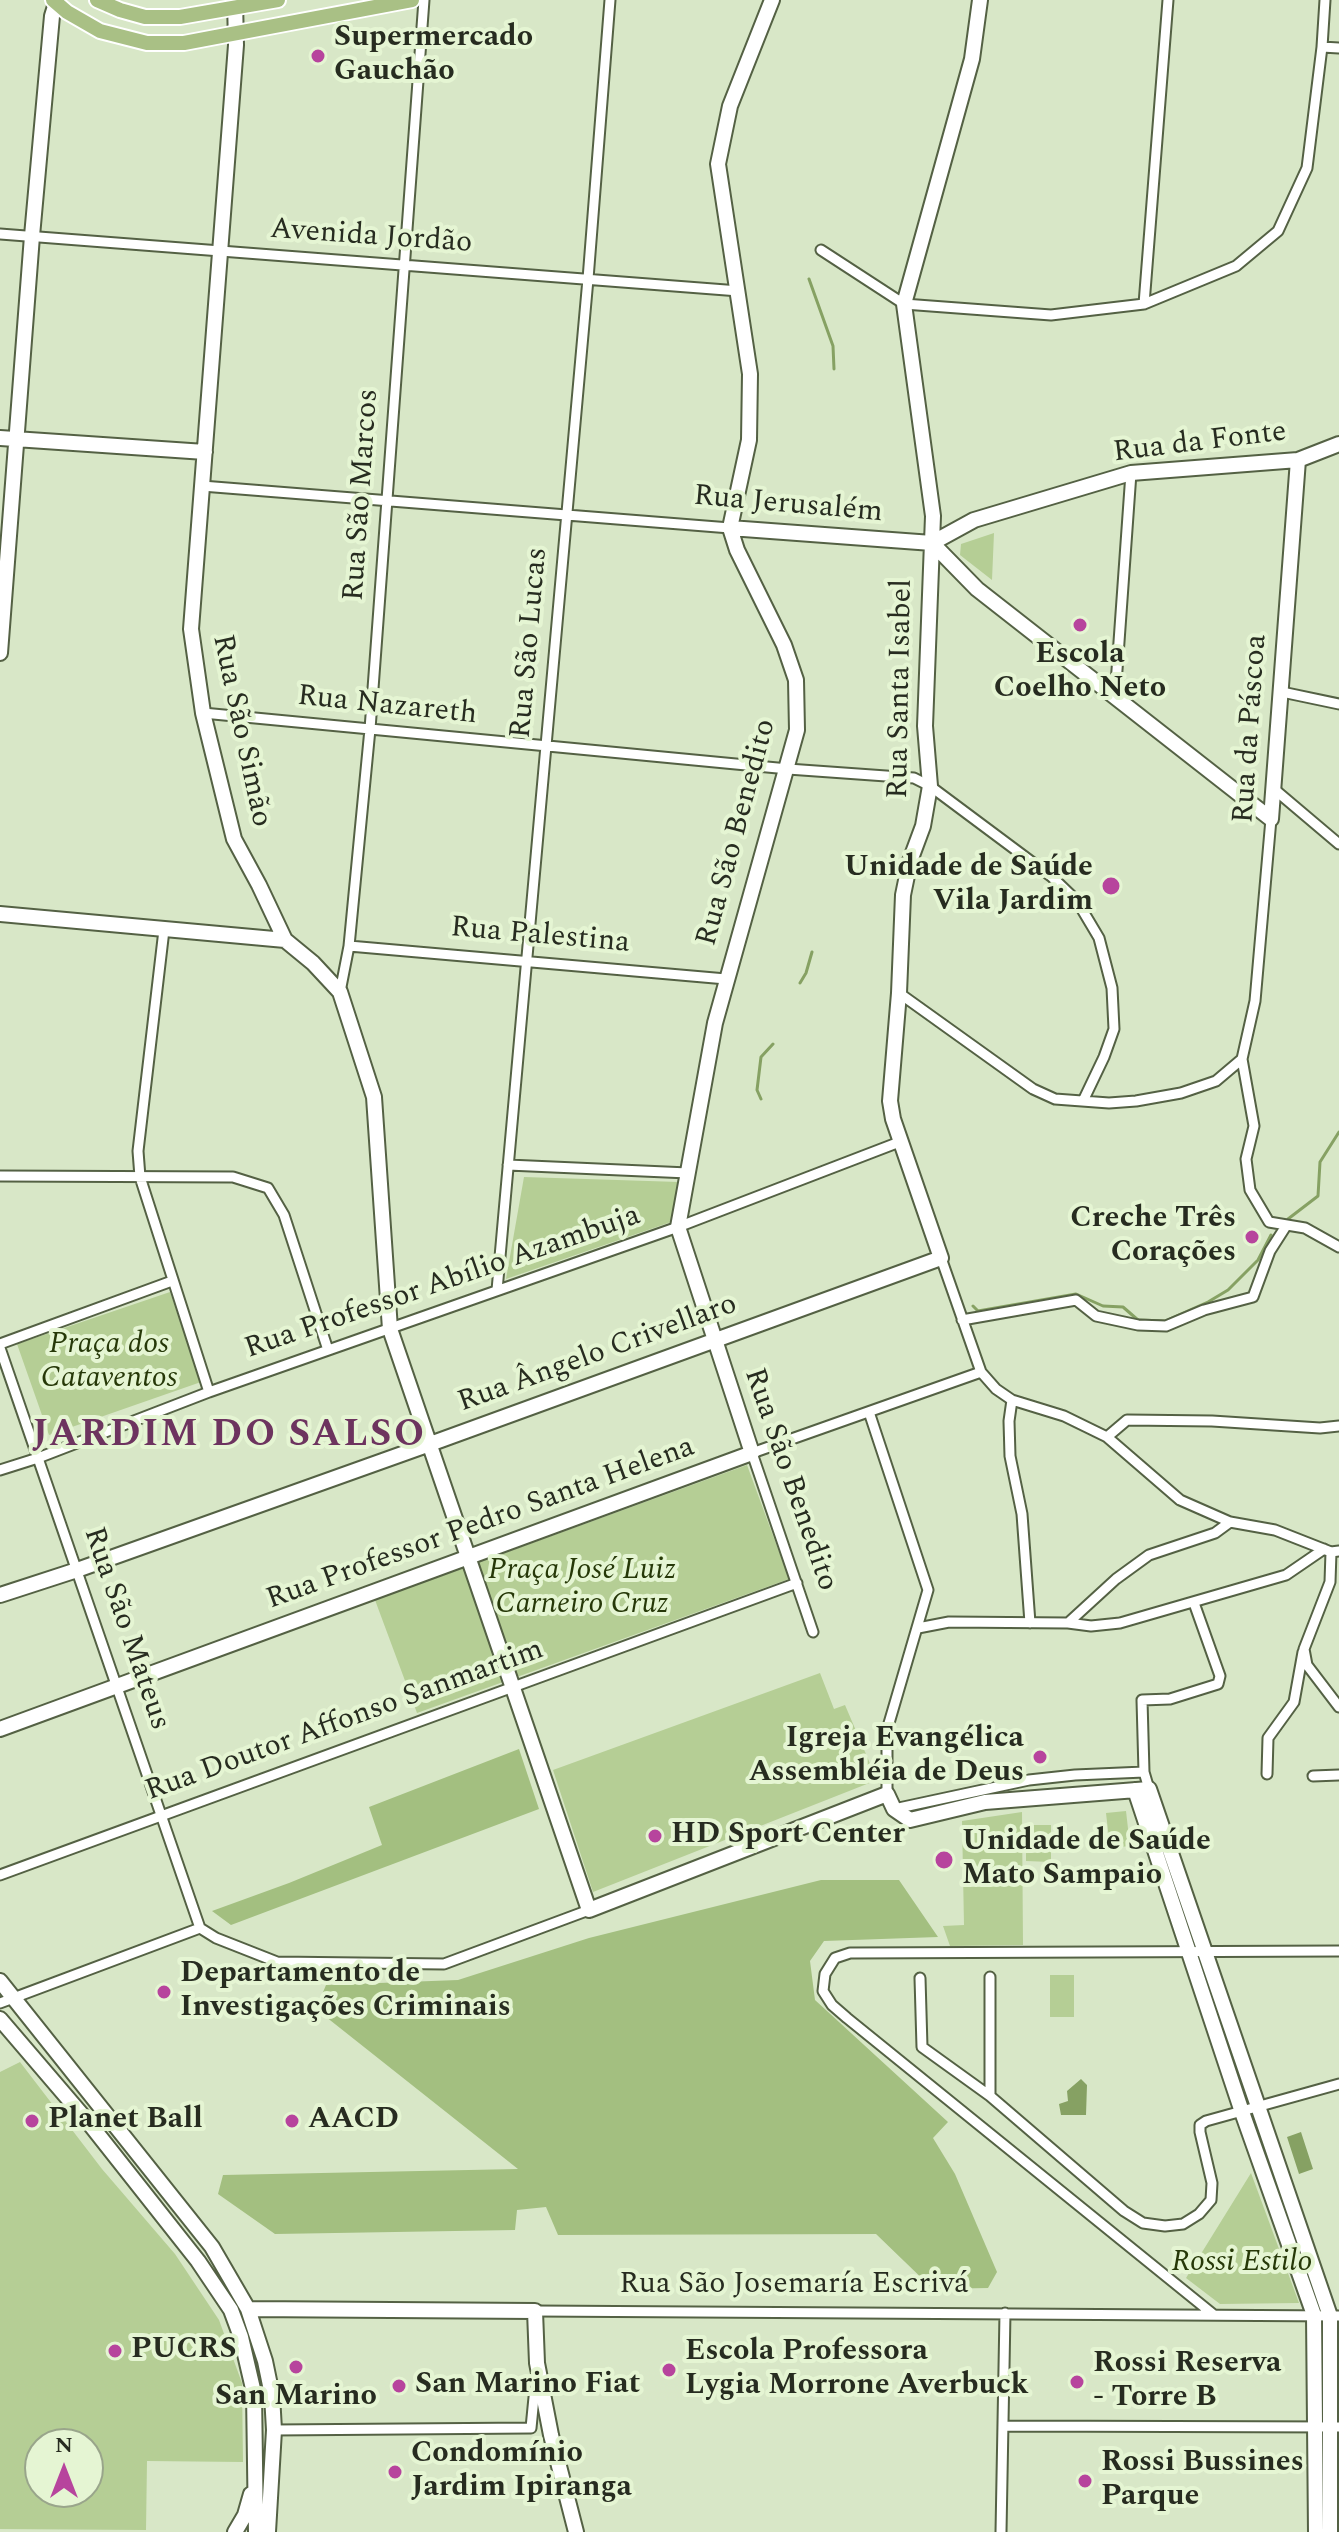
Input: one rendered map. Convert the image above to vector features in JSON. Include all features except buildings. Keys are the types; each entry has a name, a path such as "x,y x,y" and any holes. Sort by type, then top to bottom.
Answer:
{"main road":[{"path":"97,0 145,17 180,17 235,4 278,0"},
{"path":"55,1 67,12 100,31 147,43 184,43 412,0"}],"street":[{"name":"Rua São Marcos","path":"340,992 349,946 370,729 424,0"},
{"name":"Rua São Lucas","path":"497,1290 588,279 610,0"},
{"path":"730,528 749,440 750,374 718,164 730,106 772,0"},
{"name":"Rua Santa Isabel","path":"980,0 972,59 904,304 933,516 925,726 930,786 923,826 910,861 903,895 890,1101 893,1119 981,1372"},
{"path":"1144,304 1168,0"},
{"path":"821,250 904,304 1051,315 1144,304 1236,266 1278,231 1307,168 1325,0"},
{"path":"0,653 32,236 55,1"},
{"name":"Rua São Simão","path":"235,4 236,34 221,251 191,629 203,713 234,839 285,940 313,963 340,992 374,1097 390,1329 589,1910"},
{"path":"1322,47 1339,48"},
{"name":"Avenida Jordão","path":"0,234 739,291"},
{"path":"0,438 205,452"},
{"name":"Rua da Fonte","path":"932,543 974,520 1131,473 1298,460 1339,444"},
{"name":"Rua da Páscoa","path":"1242,1059 1255,1001 1282,692 1298,460"},
{"path":"1115,698 1131,473"},
{"name":"Rua Jerusalém","path":"202,486 932,543"},
{"name":"Rua São Benedito","path":"730,528 737,550 784,645 796,680 797,730 715,1023 678,1227 813,1632"},
{"path":"932,543 977,589 1271,819"},
{"path":"1282,692 1339,704"},
{"name":"Rua Nazareth","path":"203,713 788,769 914,778 930,786 1052,877 1077,901 1099,938 1112,988 1114,1029 1083,1101"},
{"path":"1274,789 1339,844"},
{"path":"0,914 285,940"},
{"path":"164,930 138,1151 140,1177 209,1392"},
{"name":"Rua Palestina","path":"349,946 726,979"},
{"path":"899,993 1033,1089 1055,1099 1109,1103 1181,1093 1216,1081 1242,1059"},
{"path":"1242,1059 1254,1126 1246,1159 1250,1190 1269,1222 1305,1228 1339,1247"},
{"name":"Rua Professor Abílio Azambuja","path":"0,1470 209,1392 678,1227 902,1141"},
{"path":"508,1165 688,1173"},
{"path":"0,1176 233,1177 268,1188 284,1215 328,1350"},
{"path":"962,1320 1076,1300 1096,1316 1138,1325 1166,1326 1204,1310 1253,1297 1270,1251 1286,1226"},
{"name":"Rua Ângelo Crivellaro","path":"0,1595 430,1444 941,1258"},
{"path":"0,1346 172,1281"},
{"name":"Rua São Mateus","path":"0,1346 200,1928"},
{"path":"981,1372 996,1389 1012,1400 1064,1416 1107,1437 1180,1500 1230,1522 1275,1530 1331,1551"},
{"name":"Rua Professor Pedro Santa Helena","path":"0,1729 981,1372"},
{"path":"1012,1400 1010,1456 1022,1514 1030,1623"},
{"path":"869,1412 928,1590 887,1730 887,1794 894,1809 910,1820 985,1802 1142,1789"},
{"path":"1107,1437 1127,1420 1212,1421 1320,1428 1339,1426"},
{"path":"1068,1623 1116,1579 1149,1555 1215,1533 1230,1522"},
{"path":"918,1628 949,1622 1091,1626 1120,1623 1286,1575 1331,1551"},
{"path":"1267,1774 1268,1738 1294,1702 1304,1649 1330,1582 1331,1551"},
{"name":"Rua Doutor Affonso Sanmartim","path":"0,1875 797,1583"},
{"path":"1194,1603 1220,1676 1218,1684 1167,1699 1142,1700 1142,1789 1242,2112 1314,2315 1329,2427 1316,2532"},
{"path":"1304,1649 1307,1665 1339,1707"},
{"path":"894,1809 1029,1780 1144,1772"},
{"path":"1313,1776 1339,1775"},
{"path":"1142,1789 1206,1952 1334,2316 1329,2427 1330,2532"},
{"path":"6,2000 200,1928 216,1938 277,1962 444,1964 887,1794"},
{"path":"1214,2315 832,2005 823,1991 825,1974 835,1958 850,1953 1339,1951"},
{"path":"990,1977 990,2096"},
{"path":"920,1978 922,2047 990,2096 1124,2211 1143,2223 1165,2226 1183,2224 1199,2214 1211,2200 1212,2183 1200,2125 1339,2084"},
{"path":"0,1981 6,2000 66,2063 212,2247 248,2309 272,2395 274,2430 268,2532"},
{"path":"0,2019 198,2261 265,2361"},
{"path":"48,2076 66,2063"},
{"path":"1272,2197 1288,2190"},
{"name":"Rua São Josemaría Escrivá","path":"248,2309 1334,2316"},
{"path":"231,2310 241,2337 254,2393 256,2532"},
{"path":"274,2430 531,2428 537,2363 535,2311"},
{"path":"1001,2532 1005,2313"},
{"path":"537,2363 551,2435 576,2532"},
{"path":"1003,2426 1329,2427"},
{"path":"235,2532 245,2515 256,2478"}],"green space":[{"path":"994,533 992,580 960,555 961,544"},
{"path":"524,1177 679,1182 674,1221 506,1279"},
{"name":"Praça dos Cataventos","path":"170,1292 201,1382 49,1435 17,1344"},
{"name":"Praça José Luiz Carneiro Cruz","path":"747,1465 789,1579 417,1713 375,1600"},
{"name":"HD Sport Center","path":"820,1673 834,1709 845,1705 877,1780 593,1892 553,1770"},
{"path":"1126,1811 1130,1846 1110,1848 1106,1813"},
{"path":"1022,1812 1023,1945 950,1946 943,1926 964,1925 962,1821"},
{"path":"1026,1825 1051,1825 1051,1862 1026,1861"},
{"path":"1050,1975 1074,1975 1074,2017 1050,2017"},
{"name":"PUCRS","path":"20,2062 102,2169 175,2254 219,2320 242,2383 243,2462 147,2461 146,2530 0,2529 0,2072"},
{"name":"Rossi Estilo","path":"1251,2173 1299,2303 1220,2304 1186,2278"}],"shaded area":[{"path":"519,1749 539,1809 231,1925 212,1911 382,1845 369,1807"},
{"path":"821,1880 899,1880 938,1937 824,1941 810,1961 815,2000 948,2122 933,2138 955,2174 997,2272 988,2288 933,2289 876,2234 558,2235 546,2207 517,2210 515,2230 275,2234 218,2194 223,2175 518,2169 316,2009 326,1985 458,1980 589,1938"},
{"path":"1081,2079 1087,2085 1086,2115 1061,2115 1059,2104 1068,2101 1067,2091"},
{"path":"1301,2132 1313,2169 1299,2174 1287,2137"}],"waterway":[{"path":"809,279 833,346 834,369"},
{"path":"800,983 812,952"},
{"path":"761,1099 757,1090 761,1057 773,1044"},
{"path":"1288,1219 1318,1196 1320,1162 1339,1132"},
{"path":"973,1306 978,1311 1076,1294 1103,1306 1123,1307 1138,1320 1165,1321 1228,1290 1258,1260 1271,1235"}],"place":[{"name":"Supermercado Gauchão","path":"318,56"},
{"name":"Escola Coelho Neto","path":"1080,625"},
{"name":"Unidade de Saúde Vila Jardim","path":"1111,886"},
{"name":"Creche Três Corações","path":"1252,1237"},
{"name":"Igreja Evangélica Assembléia de Deus","path":"1040,1757"},
{"name":"HD Sport Center","path":"655,1836"},
{"name":"Unidade de Saúde Mato Sampaio","path":"944,1860"},
{"name":"Departamento de Investigações Criminais","path":"164,1992"},
{"name":"Planet Ball","path":"32,2121"},
{"name":"AACD","path":"292,2121"},
{"name":"PUCRS","path":"115,2351"},
{"name":"San Marino","path":"296,2367"},
{"name":"Escola Professora Lygia Morrone Averbuck","path":"669,2370"},
{"name":"Rossi Reserva - Torre B","path":"1077,2382"},
{"name":"San Marino Fiat","path":"399,2386"},
{"name":"Condomínio Jardim Ipiranga","path":"395,2472"},
{"name":"Rossi Bussines Parque","path":"1085,2481"}],"district":[{"name":"JARDIM DO SALSO","path":"229,1438"}]}
